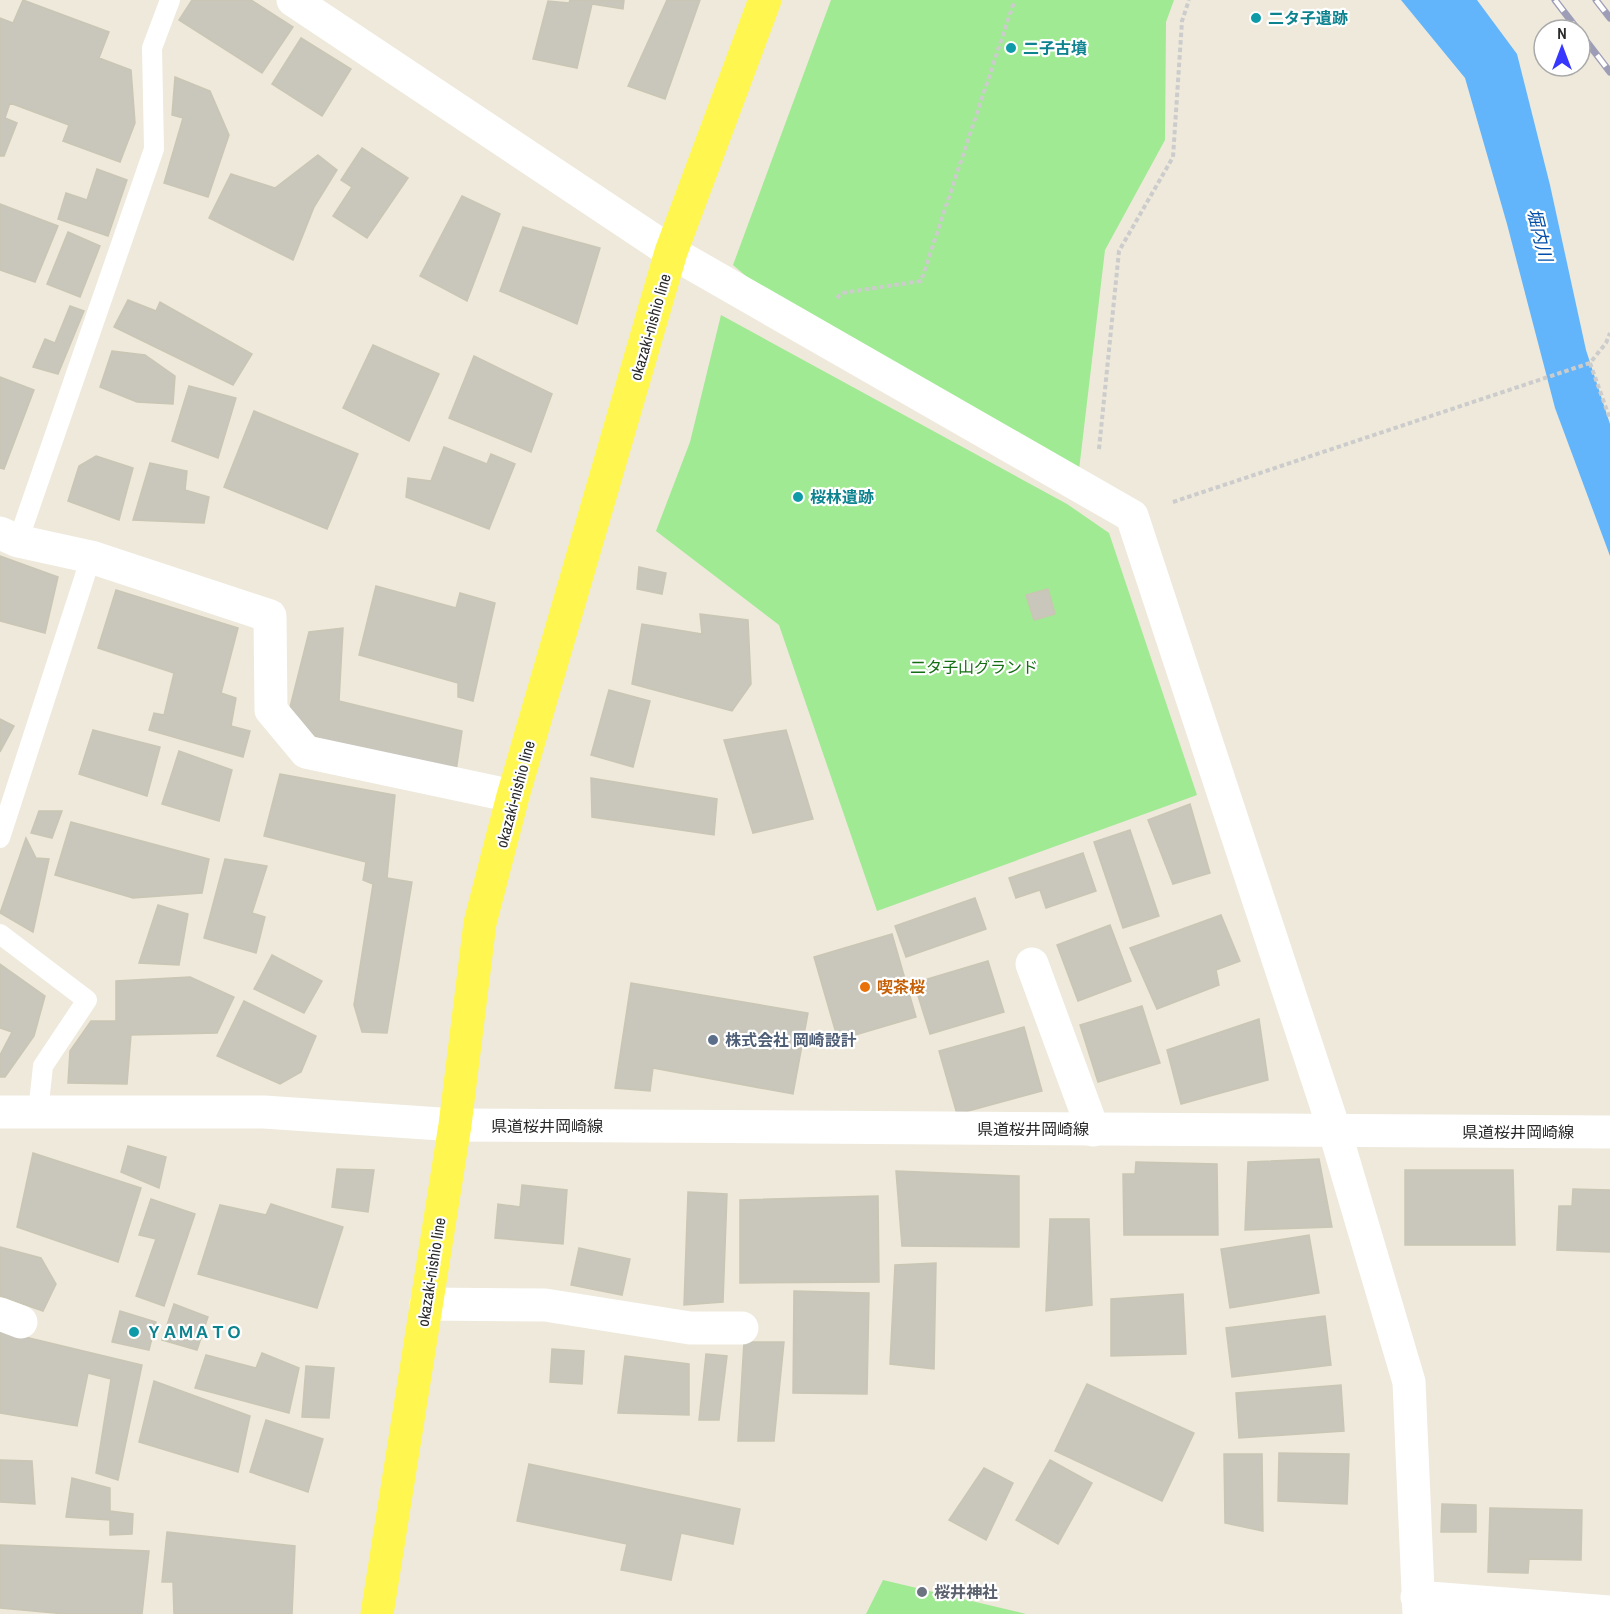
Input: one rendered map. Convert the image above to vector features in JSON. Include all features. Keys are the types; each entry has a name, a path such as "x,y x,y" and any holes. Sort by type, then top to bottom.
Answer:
{"main road":[{"name":"okazaki-nishio line","path":"377,1614 455,1125 480,923 513,796 671,252 765,0"}],"street":[{"path":"293,0 671,252 1132,516 1335,1131 1409,1382 1418,1606 1610,1612"},
{"path":"9,537 91,557 270,616 271,710 306,752 513,796"},
{"path":"1032,964 1093,1130"},
{"name":"県道桜井岡崎線","path":"0,1112 264,1112 455,1125 1610,1131"},
{"path":"426,1304 545,1305 690,1328 742,1328"}],"lane":[{"path":"9,537 154,149 152,48 170,0"},
{"path":"0,838 91,557"},
{"path":"0,934 87,1000 43,1066 38,1112"}],"path":[{"path":"1095,494 1119,251 1173,156 1182,21 1189,0"},
{"path":"810,331 842,293 921,281 1014,2"},
{"path":"1132,516 1590,363 1608,344 1610,333"},
{"path":"1590,363 1610,419"}],"green space":[{"name":"二子古墳","path":"831,0 1174,0 1166,22 1165,140 1105,250 1079,470 810,331 733,265"},
{"name":"二タ子山グランド","path":"721,315 1067,504 1109,533 1197,795 877,911 779,625 656,531 690,442"},
{"path":"883,1580 1026,1614 866,1614"}],"water":[{"name":"堀内川","path":"1401,0 1477,0 1517,54 1550,185 1586,350 1610,424 1610,556 1555,408 1507,224 1465,78"}],"building":[{"path":"23,0 109,32 99,58 131,70 135,123 120,162 63,141 69,125 10,103 5,118 17,123 4,156 0,156 0,18 13,23"},
{"path":"192,0 251,0 293,27 262,73 179,20"},
{"path":"570,0 624,0 623,9 592,4 577,68 533,59 548,1 569,3"},
{"path":"667,0 700,0 665,99 628,86"},
{"path":"301,38 351,69 322,116 272,84"},
{"path":"175,77 210,91 229,135 208,197 164,183 183,118 172,115"},
{"path":"362,148 408,178 367,238 333,216 352,187 341,180"},
{"path":"318,155 337,170 314,207 293,260 209,218 231,174 275,188"},
{"path":"97,169 127,180 108,236 58,219 66,193 87,200"},
{"path":"462,196 500,214 467,301 420,276"},
{"path":"0,204 58,226 35,282 0,270"},
{"path":"523,227 600,248 577,324 500,291"},
{"path":"68,232 100,246 80,297 47,284"},
{"path":"128,300 156,311 160,302 252,354 233,385 114,327"},
{"path":"70,306 84,311 58,374 33,367 45,339 55,343"},
{"path":"373,345 439,374 409,441 343,408"},
{"path":"112,351 145,355 175,376 173,404 137,402 100,387"},
{"path":"474,356 552,394 531,452 449,418"},
{"path":"0,377 34,390 4,469 0,468"},
{"path":"189,386 236,398 218,458 172,441"},
{"path":"254,411 358,454 327,529 224,487"},
{"path":"444,447 487,464 491,454 515,464 489,529 406,497 408,478 431,481"},
{"path":"96,456 133,468 119,520 68,501 79,466"},
{"path":"150,463 187,471 185,490 209,497 204,523 133,520"},
{"path":"0,556 58,577 45,633 0,621"},
{"path":"639,567 666,573 662,594 637,589"},
{"path":"376,586 456,608 460,593 495,603 473,701 458,697 458,683 359,655"},
{"path":"1048,589 1055,614 1034,620 1026,595"},
{"path":"116,590 238,628 221,693 236,698 231,726 250,731 243,757 149,730 154,713 164,715 174,673 98,648"},
{"path":"700,614 748,620 751,684 732,711 632,684 642,624 702,634"},
{"path":"343,628 339,701 462,731 456,771 322,743 289,711 309,632"},
{"path":"609,690 650,701 633,767 591,755"},
{"path":"0,719 14,726 0,752"},
{"path":"93,730 160,747 147,796 79,774"},
{"path":"786,730 813,819 753,833 724,740"},
{"path":"179,751 232,770 219,821 162,804"},
{"path":"280,774 395,795 387,878 412,882 387,1033 362,1032 354,1005 373,884 363,880 366,862 264,836"},
{"path":"591,778 717,799 714,835 592,817"},
{"path":"1190,804 1210,873 1173,884 1148,820"},
{"path":"39,811 62,811 52,838 31,833"},
{"path":"71,822 209,859 202,893 133,898 55,875"},
{"path":"1130,830 1159,916 1123,928 1094,842"},
{"path":"26,838 36,858 49,859 33,932 0,913"},
{"path":"1083,853 1096,891 1046,908 1040,890 1016,898 1009,878"},
{"path":"225,859 267,866 252,913 265,917 256,953 204,938"},
{"path":"975,898 986,929 906,957 895,926"},
{"path":"158,905 188,914 179,965 139,963"},
{"path":"1221,915 1240,961 1216,970 1219,985 1157,1009 1130,948"},
{"path":"1110,925 1131,981 1078,1001 1057,945"},
{"name":"喫茶桜","path":"892,934 916,1017 838,1040 814,957"},
{"path":"272,955 322,981 304,1013 254,989"},
{"path":"988,961 1004,1012 930,1034 914,983"},
{"path":"0,964 45,996 34,1036 5,1077 0,1077 0,1055 12,1032 0,1028"},
{"path":"190,977 234,997 217,1033 131,1035 127,1084 68,1083 70,1051 91,1021 116,1021 116,981"},
{"name":"株式会社 岡崎設計","path":"631,983 808,1013 793,1094 653,1068 650,1091 615,1088"},
{"path":"244,1001 316,1036 301,1072 280,1084 217,1056"},
{"path":"1142,1006 1160,1063 1098,1082 1080,1025"},
{"path":"1259,1019 1268,1080 1181,1104 1167,1050"},
{"path":"1024,1027 1042,1091 957,1114 939,1051"},
{"path":"128,1146 166,1157 159,1188 121,1172"},
{"path":"33,1153 141,1188 118,1262 17,1227"},
{"path":"1319,1159 1332,1227 1245,1230 1248,1162"},
{"path":"1136,1162 1217,1164 1218,1235 1124,1235 1123,1174 1135,1174"},
{"path":"337,1169 374,1170 368,1212 332,1207"},
{"path":"1405,1170 1513,1170 1515,1245 1405,1245"},
{"path":"896,1171 1019,1176 1019,1247 902,1246"},
{"path":"522,1185 567,1190 563,1244 495,1238 498,1204 520,1207"},
{"path":"1573,1189 1610,1190 1610,1252 1557,1250 1559,1206 1572,1206"},
{"path":"688,1192 727,1194 723,1302 684,1305"},
{"path":"878,1196 879,1282 740,1283 740,1200"},
{"path":"151,1199 195,1214 164,1306 136,1296 156,1239 139,1235"},
{"path":"271,1204 343,1227 317,1308 198,1274 220,1205 266,1215"},
{"path":"1050,1219 1089,1219 1092,1305 1046,1311"},
{"path":"1309,1235 1319,1293 1230,1308 1221,1249"},
{"path":"0,1247 41,1258 56,1284 43,1311 0,1296"},
{"path":"579,1248 630,1259 622,1295 571,1285"},
{"path":"936,1263 934,1369 890,1364 895,1265"},
{"path":"794,1291 869,1293 867,1394 793,1393"},
{"path":"1183,1294 1186,1354 1111,1356 1111,1299"},
{"path":"174,1304 208,1317 197,1350 162,1340"},
{"name":"ＹＡＭＡＴＯ","path":"120,1311 156,1322 149,1350 112,1342"},
{"path":"1325,1316 1331,1365 1232,1377 1226,1328"},
{"path":"0,1331 142,1365 118,1480 96,1473 111,1379 88,1373 77,1426 0,1413"},
{"path":"744,1342 784,1342 774,1441 738,1441"},
{"path":"552,1349 584,1351 582,1384 550,1382"},
{"path":"262,1353 299,1368 289,1413 195,1388 206,1355 256,1368"},
{"path":"706,1354 727,1356 719,1420 699,1420"},
{"path":"625,1356 689,1364 689,1415 618,1413"},
{"path":"306,1366 334,1368 329,1418 302,1417"},
{"path":"154,1381 250,1416 238,1472 139,1442"},
{"path":"1087,1384 1194,1433 1162,1501 1055,1451"},
{"path":"1341,1385 1344,1431 1239,1438 1236,1393"},
{"path":"266,1420 323,1439 308,1492 250,1472"},
{"path":"1279,1453 1349,1454 1347,1504 1278,1501"},
{"path":"1224,1454 1262,1454 1263,1531 1225,1523"},
{"path":"0,1460 32,1461 35,1504 0,1502"},
{"path":"1050,1460 1092,1483 1058,1544 1016,1520"},
{"path":"529,1464 740,1509 733,1544 681,1533 671,1580 621,1570 627,1544 517,1521"},
{"path":"984,1468 1013,1483 986,1540 949,1520"},
{"path":"72,1478 110,1488 110,1511 133,1514 132,1534 110,1535 110,1520 66,1517"},
{"path":"1442,1504 1476,1505 1476,1532 1441,1532"},
{"path":"1490,1508 1582,1510 1581,1560 1529,1559 1528,1573 1488,1572"},
{"path":"167,1532 295,1546 292,1614 174,1614 173,1582 162,1582"},
{"path":"0,1545 149,1551 142,1614 66,1614 0,1608"}],"railway":[{"path":"1555,0 1569,18"},
{"path":"1596,0 1610,18"},
{"path":"1592,49 1610,72"}],"place":[{"name":"二タ子遺跡","path":"1256,18"},
{"name":"二子古墳","path":"1011,48"},
{"name":"桜林遺跡","path":"798,497"},
{"name":"喫茶桜","path":"865,987"},
{"name":"株式会社 岡崎設計","path":"713,1040"},
{"name":"ＹＡＭＡＴＯ","path":"134,1332"},
{"name":"桜井神社","path":"922,1592"}]}
